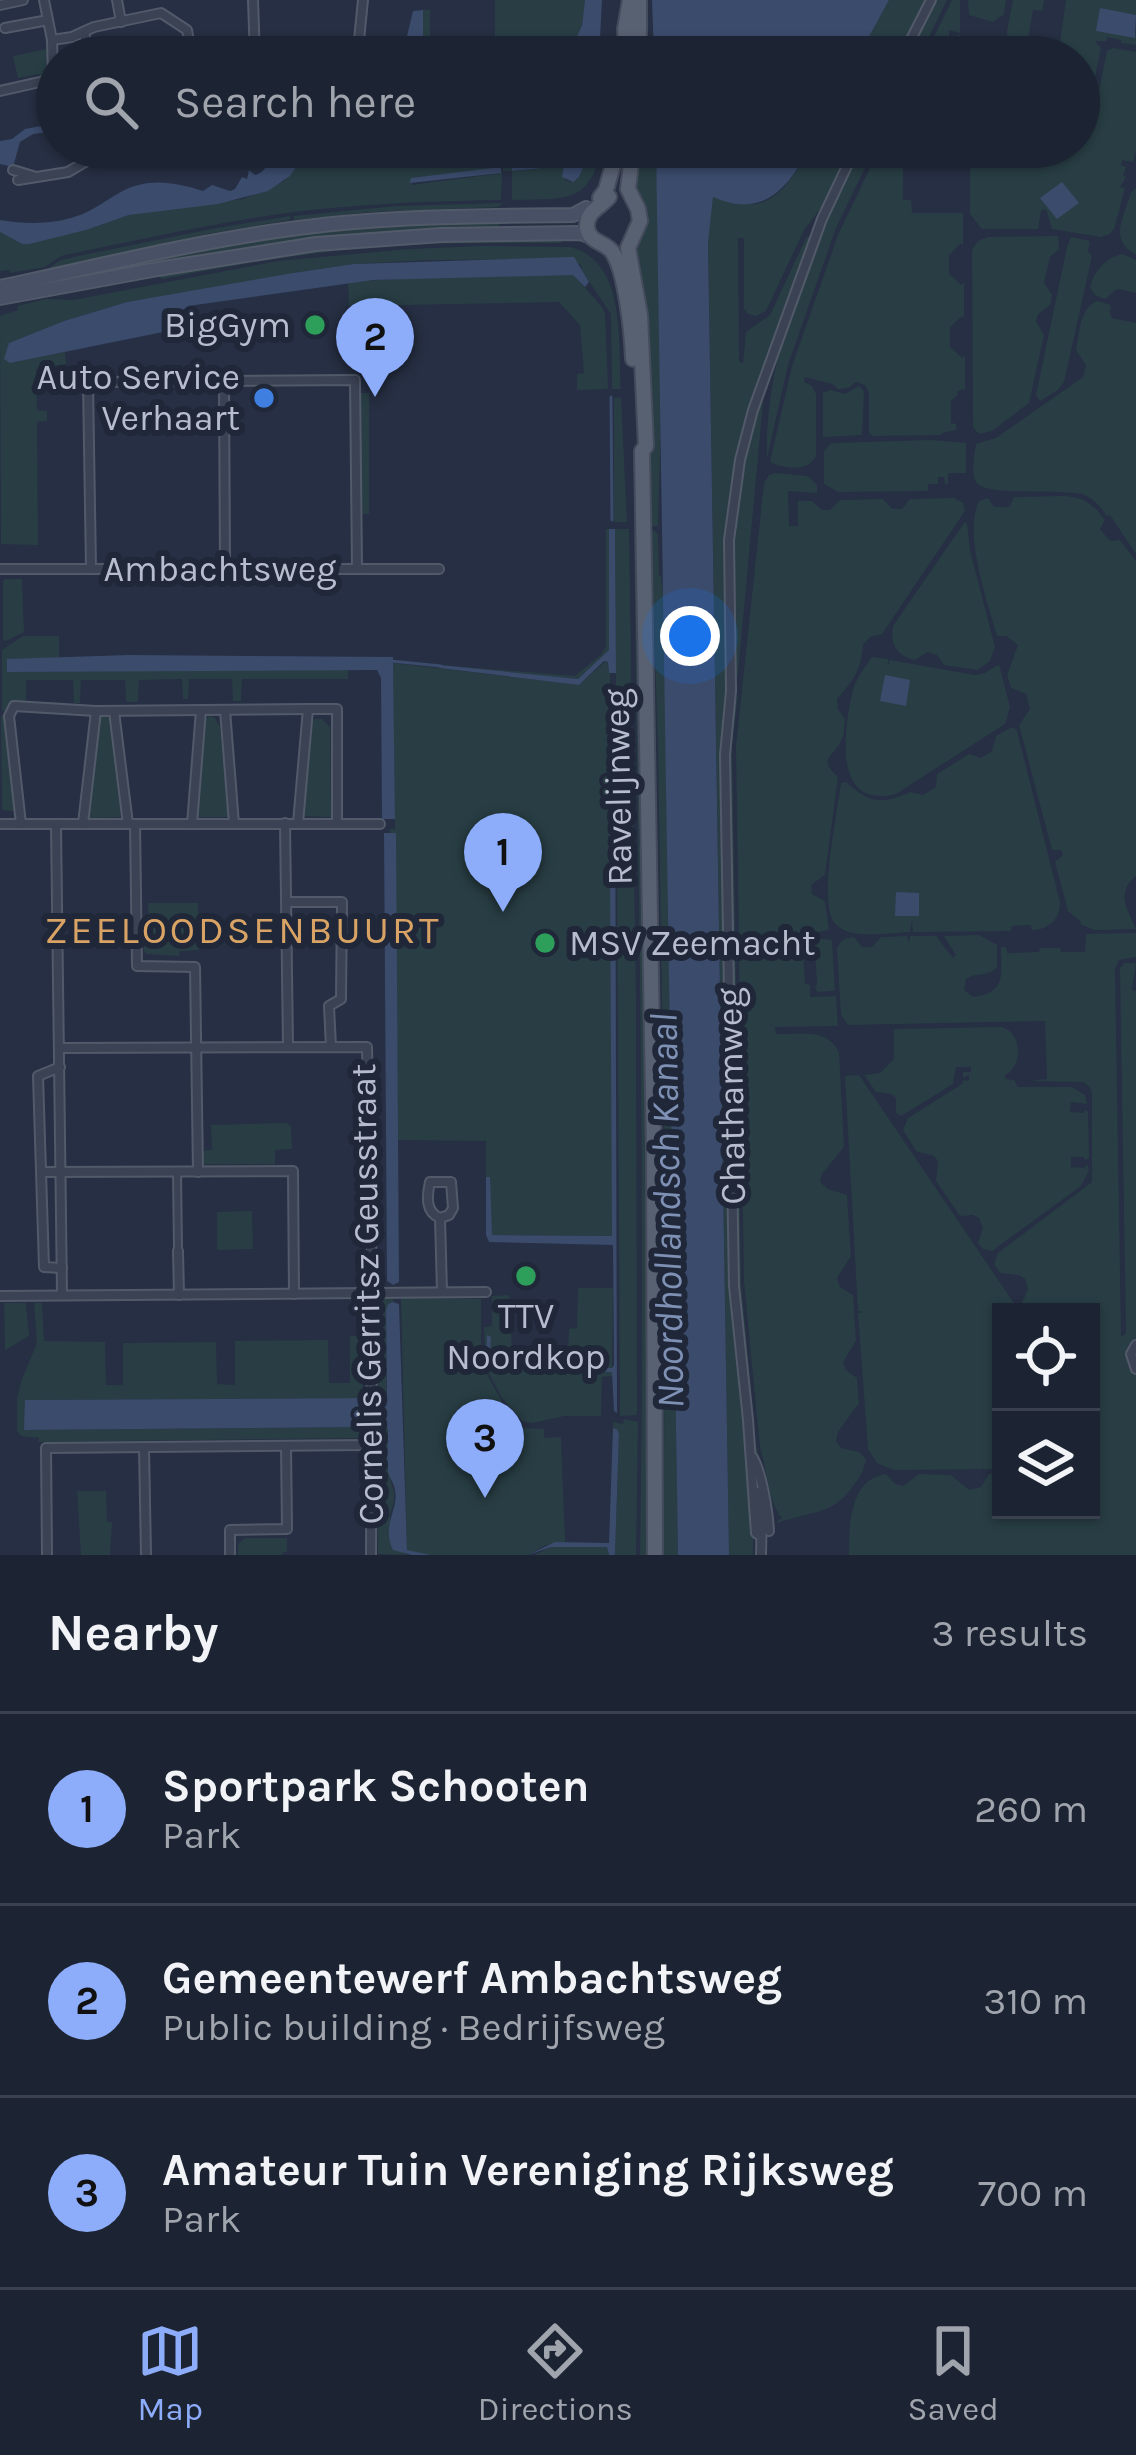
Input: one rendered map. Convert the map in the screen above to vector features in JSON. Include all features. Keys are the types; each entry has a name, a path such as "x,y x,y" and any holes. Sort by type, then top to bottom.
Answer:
{"main road":[{"path":"627,36 630,0"},
{"path":"639,0 639,36"},
{"path":"594,237 591,212 605,197 612,168"},
{"name":"Ravelijnweg","path":"626,204 621,190 627,168"},
{"name":"Ravelijnweg","path":"630,168 628,189 640,223 628,244 640,315 646,446 642,451 655,1555"},
{"path":"0,287 199,243 303,227 412,218 575,215 605,197 626,204 633,221 625,235 608,239 544,228 512,234 316,244 0,298"},
{"name":"Ravelijnweg","path":"625,235 622,248 630,273"},
{"name":"Ravelijnweg","path":"594,237 614,256 629,313 638,447 642,451"}],"street":[{"path":"0,5 23,0"},
{"path":"44,0 51,36"},
{"path":"117,0 121,22"},
{"path":"253,0 254,36"},
{"path":"359,36 363,0"},
{"path":"913,36 931,0"},
{"path":"68,36 161,13 187,30 188,36"},
{"path":"5,28 48,20"},
{"path":"84,32 85,36"},
{"path":"0,91 36,83"},
{"path":"16,175 48,177 74,168"},
{"name":"Chathamweg","path":"765,1533 756,1533 734,1263 725,755 731,692 731,513 758,396 821,219 846,168"},
{"path":"91,569 88,382 355,380 357,569"},
{"path":"224,381 225,569"},
{"name":"Ambachtsweg","path":"0,569 439,569"},
{"path":"21,824 10,716 11,708 19,706 96,712 337,709 337,824"},
{"path":"192,824 201,710"},
{"path":"225,710 234,824"},
{"path":"298,824 308,710"},
{"path":"83,824 96,712"},
{"path":"114,712 131,824 136,966 195,967 198,1172"},
{"path":"285,823 288,1048"},
{"path":"0,824 380,824"},
{"path":"56,824 62,1295"},
{"path":"287,902 342,902 341,998 329,1006 331,1047"},
{"name":"Cornelis Gerritsz Geusstraat","path":"60,1048 367,1048 371,1555"},
{"path":"60,1067 38,1076 44,1267 62,1268"},
{"path":"42,1172 293,1171 294,1294"},
{"path":"177,1172 179,1295"},
{"path":"430,1182 451,1182 452,1208 440,1218 428,1208 430,1182"},
{"path":"440,1218 442,1292"},
{"path":"0,1296 486,1292"},
{"path":"1136,1346 1131,1354 1136,1369"},
{"name":"Chathamweg","path":"748,1420 765,1533 761,1555"},
{"path":"46,1555 46,1448 370,1444"},
{"path":"230,1555 230,1530 286,1529 286,1446"},
{"path":"144,1448 146,1555"}],"green space":[{"path":"495,0 585,0 578,36 495,36"},
{"path":"889,0 926,0 908,36 869,36"},
{"path":"935,0 947,0 929,36 917,36"},
{"path":"952,0 960,0 960,33 949,30 949,36 934,36"},
{"path":"968,0 1006,0 1004,14 993,22 969,15"},
{"path":"1013,0 1044,0 1042,11 1033,10 1029,36 1007,36"},
{"path":"1066,0 1136,0 1136,15 1100,9 1135,37 1136,30 1136,45 1107,37 1100,41 1100,36 1061,36"},
{"path":"423,10 430,10 430,36 423,36"},
{"path":"36,51 36,75 18,78 13,56"},
{"path":"1107,51 1136,52 1136,151 1133,162 1122,160 1126,177 1120,187 1125,188 1114,229 1101,237 1052,229 1046,209 1041,211 1038,229 982,229 970,214 971,168 1100,168 1100,85"},
{"path":"296,168 503,168 411,178 412,185 502,173 501,200 279,214 61,256 45,267 0,271 0,232 22,244 129,215 243,199 290,176"},
{"path":"565,168 565,180 571,182 583,168 596,168 572,195 512,200 512,171 503,171"},
{"path":"657,168 662,381 658,526 650,526 652,498 633,249 644,220 634,186 635,171"},
{"path":"797,168 842,168 804,230 766,311 756,316 744,309 744,238 738,238 739,362 743,363 746,332 770,315 810,236 743,432 730,493 725,553 727,687 721,750 730,1289 753,1528 753,1555 729,1555 708,237 713,196 754,204 773,197"},
{"path":"851,168 865,168 836,228 788,365 767,458 768,418 783,337 826,220"},
{"path":"870,168 903,168 903,200 911,200 912,213 963,213 963,245 949,255 949,274 964,283 964,318 950,327 950,347 965,356 965,390 951,400 951,423 956,430 941,435 873,436 865,385 856,382 838,389 805,377 816,394 816,456 802,467 776,464 770,462 792,366 838,235"},
{"path":"1136,188 1136,255 1120,235"},
{"path":"502,203 499,207 294,220 293,216 397,206"},
{"path":"290,216 290,220 207,234 199,241 12,282 11,277 47,269 61,260"},
{"path":"500,218 499,229 413,230 290,242 14,291 62,276 298,229"},
{"path":"1058,236 1059,249 1050,257 1044,283 1052,295 1051,304 1036,321 1044,335 1029,403 992,431 979,434 973,427 972,250 988,237"},
{"path":"563,237 561,243 356,249 159,277 344,247"},
{"path":"1071,237 1090,241 1092,256 1064,382 1040,401 1036,395"},
{"path":"483,246 569,247 588,255 601,268 616,305 621,389 612,389 611,314 582,266 571,259 354,264 127,302 9,343 10,363 65,352 66,364 36,369 37,410 47,411 47,421 37,422 38,545 1,544 0,316 46,299 73,300 278,261"},
{"path":"1123,254 1136,260 1136,293 1117,289 1105,299 1096,296 1090,288 1097,271"},
{"path":"574,275 605,314 608,389 577,390 577,374 584,373 580,325 559,302 349,306 348,282"},
{"path":"1098,301 1111,305 1112,318 1136,323 1136,554 1110,515 1087,496 994,490 976,482 974,473 976,444 996,438 1083,377 1086,365 1076,350 1080,329 1087,309"},
{"path":"859,386 864,391 862,435 823,437 823,393 845,394"},
{"path":"764,392 735,685 738,500 747,446"},
{"path":"360,393 369,393 369,514 361,514"},
{"path":"621,397 627,522 614,522 614,398"},
{"path":"831,443 966,443 966,473 948,473 948,484 938,477 938,484 928,484 928,491 838,492 824,484 824,451"},
{"path":"775,473 808,476 817,485 817,493 788,491 789,526 798,526 798,501 812,501 830,510 840,500 883,499 892,509 902,509 910,499 954,498 963,503 965,511 882,634 863,644 856,674 837,699 845,719 843,737 828,761 838,777 825,875 811,885 812,894 825,901 829,930 807,934 808,949 803,950 810,997 836,996 838,1026 775,1027 776,1034 820,1036 839,1052 844,1147 820,1182 847,1195 851,1256 837,1278 840,1287 853,1295 856,1341 843,1362 857,1378 859,1403 836,1441 866,1459 858,1479 838,1502 778,1523 782,1518 760,1447 744,1282 736,746 764,483"},
{"path":"1065,496 1093,506 1105,520 1100,529 1110,541 1120,540 1136,561 1136,876 1125,895 1136,929 1094,930 1068,911 1055,862 1063,855 1061,850 1052,850 1019,725 1030,709 1026,694 1011,688 1007,675 1018,645 997,636 975,549 979,501 988,498 994,507 1009,507 1014,497"},
{"path":"964,523 995,647 990,661 977,670 944,665 928,652 915,660 908,658 892,638 893,626"},
{"path":"606,529 609,650 578,679 440,665 575,676 602,654 606,645"},
{"path":"615,529 629,529 636,1000 637,1415 620,1416"},
{"path":"651,530 658,535 664,600 678,1555 661,1555 665,1187"},
{"path":"634,533 638,537 643,808 639,834 644,861 648,1137 648,1555 640,1555 642,1171"},
{"path":"5,579 22,579 24,632 6,641 3,640"},
{"path":"23,636 59,636 59,658 8,659 8,672 348,669 348,679 242,679 241,701 233,701 232,679 189,679 188,699 183,699 182,679 139,680 138,702 126,702 125,680 81,680 80,703 74,703 73,680 26,680 26,703 11,704 2,711 2,650"},
{"path":"872,657 888,659 888,666 890,660 975,675 999,664 1010,707 1005,724 896,794 875,796 861,790 847,762 847,725 855,685"},
{"path":"607,660 613,1236 486,1235 486,1141 398,1140 395,834 390,833 395,829 393,663 579,685"},
{"path":"738,695 732,745 741,1283 756,1445 765,1478 756,1455 738,1286 729,759"},
{"path":"1,715 7,715 15,811 2,810"},
{"path":"102,715 112,724 121,817 89,818 98,723"},
{"path":"209,716 220,727 228,817 195,817 203,722"},
{"path":"315,719 330,727 331,817 301,816 310,724"},
{"path":"1010,728 1017,731 1060,902 1052,922 1032,930 1031,925 1012,926 1011,931 913,932 912,920 910,932 877,934 838,926 831,916 828,889 841,783 876,800 910,792 923,795 936,787 937,774 969,754 981,758 992,751 996,736"},
{"path":"148,903 198,903 199,950 180,951 179,956 147,954"},
{"path":"1136,933 1136,957 1119,960 1115,969 1121,1337 1126,1333 1120,968 1136,963 1132,990 1136,991 1136,1342 1130,1361 1136,1371 1136,1555 849,1555 858,1494 874,1478 886,1474 903,1486 919,1474 951,1475 969,1490 981,1487 992,1474 992,1519 1100,1519 1100,1303 1022,1303 1028,1289 1025,1279 1000,1273 994,1264 998,1253 1092,1182 1090,1087 1083,1082 1030,1081 1047,1079 1045,1021 848,1025 841,1015 837,949 854,937 862,947 872,947 881,937 907,936 909,943 910,936 936,936 953,958 956,955 944,936 979,935 997,945 997,967 966,979 964,990 973,997 997,987 1001,947 1007,953 1039,952 1040,948 1085,952 1086,934"},
{"path":"815,938 832,940 833,991 817,992 815,987"},
{"path":"1001,1027 1013,1035 1018,1050 1005,1079 1014,1080 1018,1087 1072,1087 1085,1095 1087,1104 1071,1102 1070,1112 1088,1112 1089,1158 1071,1157 1071,1167 1087,1165 1089,1170 1081,1186 992,1251 978,1243 983,1228 979,1218 960,1216 936,1181 938,1161 916,1151 903,1130 908,1118 963,1080 969,1081 963,1072 971,1072 971,1067 956,1067 953,1084 901,1116 896,1113 896,1098 876,1092 864,1075 880,1073 894,1059 894,1029"},
{"path":"859,1075 1014,1303 992,1303 992,1469 894,1470 877,1463 868,1449 858,1313 864,1312 858,1311 845,1076"},
{"path":"211,1125 291,1126 292,1149 275,1150 275,1164 202,1164 202,1151 212,1150"},
{"path":"252,1211 253,1249 217,1250 217,1212"},
{"path":"578,1288 613,1288 612,1368 494,1367 491,1337 487,1367 612,1372 613,1376 602,1377 601,1416 522,1421 502,1398 486,1368 484,1327 492,1326 492,1296 509,1295 512,1353 568,1354 569,1329 577,1328"},
{"path":"393,1295 386,1310 387,1394 382,1400 394,1496 389,1516 405,1554 412,1555 378,1554 374,1517 378,1332 374,1331 374,1306 378,1297"},
{"path":"401,1298 481,1299 481,1363 507,1411 523,1428 544,1429 544,1438 561,1437 565,1542 528,1555 407,1551"},
{"path":"4,1303 26,1303 29,1336 5,1350"},
{"path":"34,1303 42,1303 44,1341 105,1342 106,1385 123,1385 123,1343 216,1342 217,1384 235,1385 235,1341 328,1340 329,1383 350,1383 350,1336 363,1336 363,1398 25,1400 25,1430 363,1427 362,1438 38,1442 39,1438 21,1436 17,1398 37,1343"},
{"path":"624,1419 638,1422 636,1555 615,1555 619,1434 613,1422 623,1424"},
{"path":"77,1491 106,1491 107,1522 112,1522 110,1555 81,1555"},
{"path":"245,1538 287,1538 287,1552 238,1555 238,1544"},
{"path":"551,1547 607,1547 609,1555 534,1555"}],"water":[{"path":"585,0 602,0 600,36 577,36"},
{"path":"652,0 889,0 869,36 653,36"},
{"path":"1100,8 1136,15 1135,38 1096,31"},
{"path":"423,10 423,36 407,36 413,11"},
{"path":"36,127 36,134 20,142 13,167 0,164 0,141"},
{"path":"296,168 268,191 218,204 129,215 29,244 0,232 0,220 67,219 140,185 171,183 203,191 212,185 230,191 242,177 247,179 249,170 255,175"},
{"path":"501,168 501,173 410,183 411,178"},
{"path":"564,168 583,168 573,182 562,177"},
{"path":"656,168 798,168 783,187 760,202 731,203 713,197 708,242 729,1555 678,1555"},
{"path":"1062,182 1079,203 1057,219 1040,198"},
{"path":"574,257 589,282 585,287 573,275 373,280 188,306 167,331 10,363 4,359 9,343 127,302 354,264"},
{"path":"609,529 615,529 616,673 609,673 604,661 579,685 439,668 578,679 609,650"},
{"path":"393,657 395,819 382,819 381,678 377,670 7,672 7,659"},
{"path":"885,675 910,680 906,706 880,701"},
{"path":"609,685 614,687 615,732 617,1413 612,1372 490,1370 486,1360 487,1335 494,1367 614,1365 613,1245 489,1242 486,1235 486,1177 490,1177 492,1235 612,1236"},
{"path":"384,833 396,833 399,1282 393,1285 387,1281"},
{"path":"896,892 919,893 919,916 895,916"},
{"path":"393,1302 399,1304 407,1550 431,1555 393,1550 390,1541 396,1497 388,1471 382,1399 387,1394 386,1310"},
{"path":"363,1398 363,1427 24,1430 25,1400"},
{"path":"613,1428 619,1434 615,1555 609,1555 607,1547 551,1547 528,1555 555,1542 609,1543"}],"waterway":[{"path":"611,397 612,520"},
{"path":"391,661 441,666"}],"place":[{"name":"BigGym","path":"315,325"},
{"name":"Gemeentewerf Ambachtsweg","path":"375,397"},
{"name":"Auto Service Verhaart","path":"264,398"},
{"name":"Sportpark Schooten","path":"503,912"},
{"name":"MSV Zeemacht","path":"545,943"},
{"name":"TTV Noordkop","path":"526,1276"},
{"name":"Amateur Tuin Vereniging Rijksweg","path":"485,1498"}],"district":[{"name":"ZEELOODSENBUURT","path":"243,930"}],"water label":[{"name":"Noordhollandsch Kanaal","path":"667,1211"}]}
